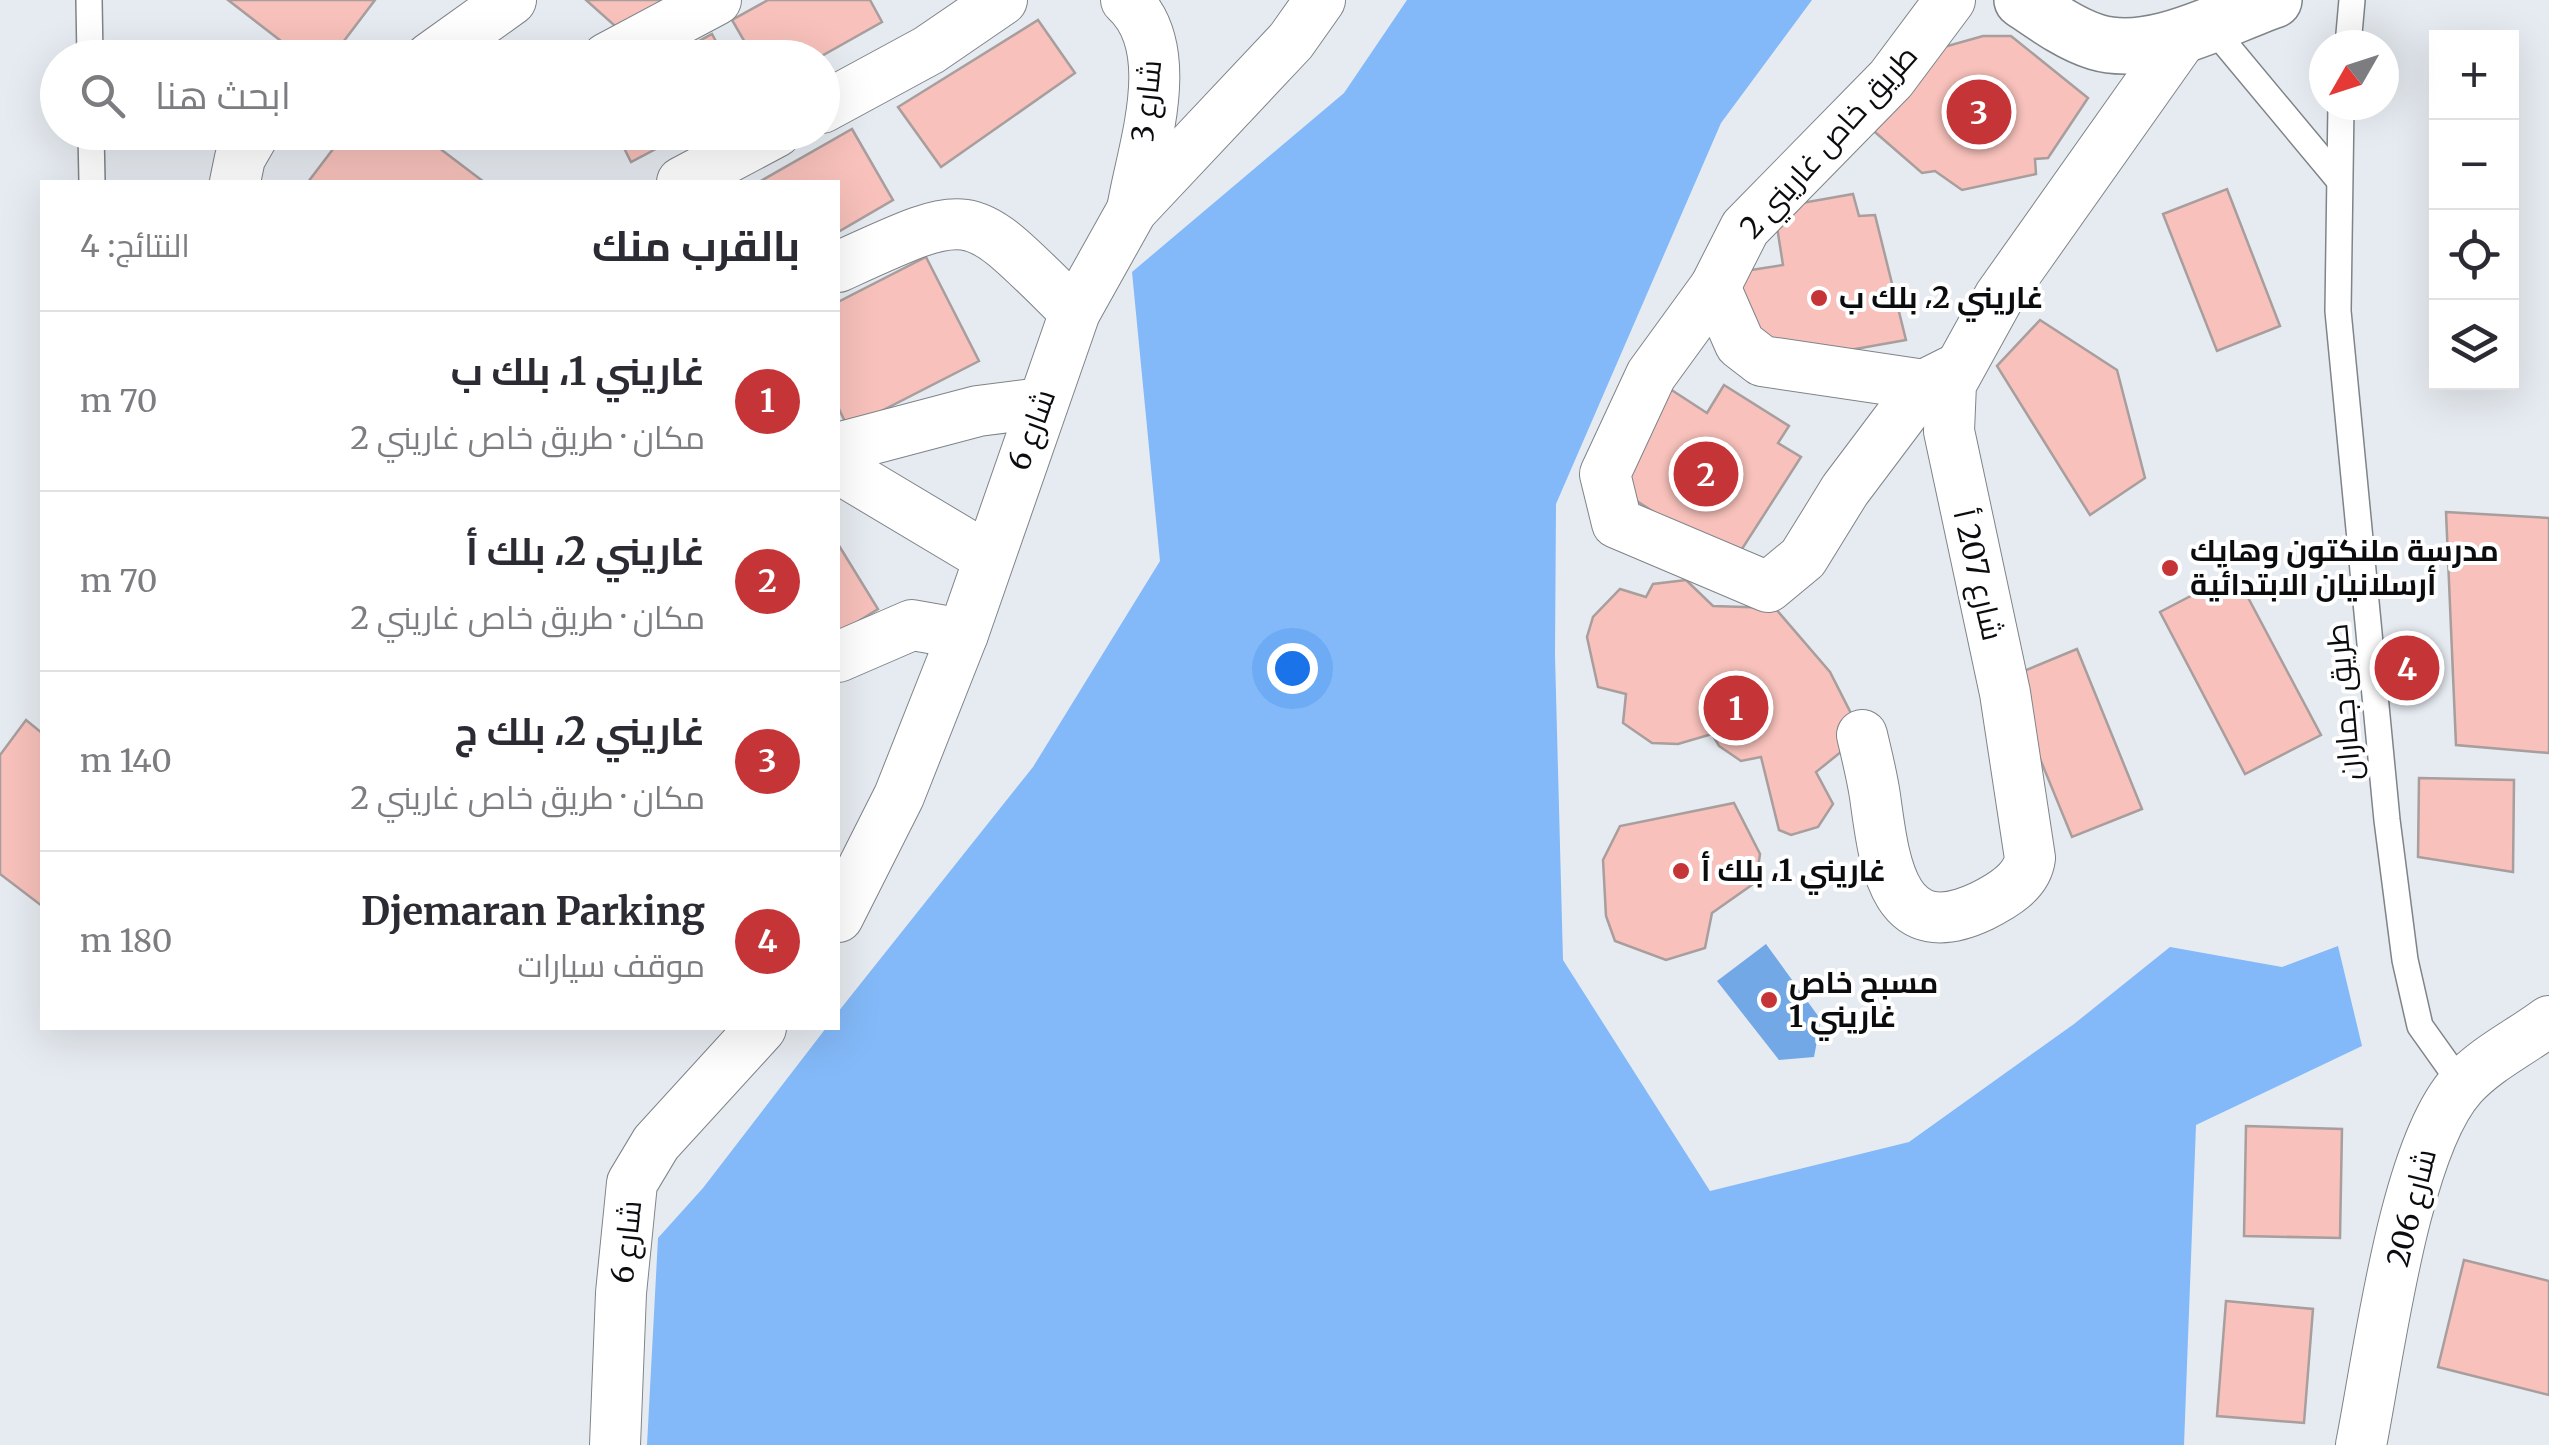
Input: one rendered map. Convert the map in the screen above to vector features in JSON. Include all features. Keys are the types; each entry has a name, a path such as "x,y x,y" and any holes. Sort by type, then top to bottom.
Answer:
{"street":[{"path":"455,40 511,0"},
{"path":"641,40 716,0"},
{"path":"840,98 929,50 1002,0"},
{"name":"شارع 3","path":"1126,0 1138,10 1153,44 1154,80 1132,210"},
{"name":"شارع 6","path":"840,913 899,796 963,634 986,557 1075,312 1132,210 1291,40 1320,0"},
{"name":"طريق خاص غاريني 2","path":"1940,377 1845,490 1802,558 1768,587 1617,522 1605,474 1650,375 1714,287 1745,228 1891,79 1950,0"},
{"path":"2022,0 2094,42 2137,44 2197,29 2274,0"},
{"name":"شارع 207 أ","path":"1862,736 1883,856 1896,890 1913,910 1935,917 1966,912 2019,881 2030,858 2005,693 1940,377 2197,29"},
{"path":"236,180 245,150"},
{"path":"686,180 742,150"},
{"path":"840,267 925,227 952,221 975,225 996,234 1075,312"},
{"path":"1714,287 1740,344 1762,361 1940,377"},
{"path":"840,447 978,411 1041,403"},
{"path":"840,469 986,557"},
{"path":"840,656 912,625 963,634"},
{"name":"شارع 206","path":"2361,1445 2412,1196 2429,1136 2462,1085 2549,1021"},
{"name":"شارع 6","path":"615,1445 621,1294 632,1183 656,1143 760,1030"}],"lane":[{"path":"89,0 90,40"},
{"path":"2349,30 2352,0"},
{"path":"2197,29 2338,179"},
{"name":"طريق جماران","path":"2340,120 2338,311 2399,910 2420,1026 2462,1085"},
{"path":"91,150 92,180"}],"shaded area":[{"path":"1407,0 1812,0 1721,123 1556,504 1555,655 1563,960 1710,1191 1909,1142 2074,1024 2170,947 2282,967 2338,946 2362,1046 2196,1125 2184,1445 647,1445 658,1238 703,1188 824,1030 840,1030 840,1009 1033,767 1160,561 1132,272 1344,93"},
{"name":"مسبح خاص غاريني 1","path":"1766,944 1821,1020 1814,1057 1779,1060 1717,981"}],"building":[{"path":"228,0 375,0 345,40 280,40"},
{"path":"586,0 670,0 624,34"},
{"path":"768,0 870,0 882,22 840,46 840,40 744,40 732,20"},
{"path":"1038,20 1075,73 941,167 898,107"},
{"path":"1983,36 2011,36 2088,98 2048,158 2035,159 2036,174 1962,190 1935,171 1922,173 1868,126 1926,52"},
{"path":"852,129 893,200 840,231 840,180 763,180 815,150 840,150 840,136"},
{"path":"332,150 442,150 481,180 310,180"},
{"path":"625,150 654,150 631,162"},
{"path":"2227,189 2280,326 2217,351 2163,214"},
{"name":"غاريني 2، بلك ب","path":"1853,194 1859,216 1875,215 1906,340 1777,363 1751,345 1738,272 1783,265 1774,208"},
{"path":"926,257 979,361 848,428 840,411 840,301"},
{"path":"2040,320 2117,370 2145,478 2090,515 1997,366"},
{"path":"1724,385 1789,426 1778,443 1801,457 1733,563 1615,487 1667,387 1707,413"},
{"path":"2446,512 2549,518 2549,753 2456,745"},
{"path":"840,547 878,609 840,633"},
{"path":"2235,573 2321,735 2245,774 2160,612"},
{"path":"1686,580 1713,606 1775,608 1830,672 1862,735 1816,772 1833,804 1818,827 1791,835 1779,830 1761,757 1741,761 1719,746 1712,734 1678,744 1652,743 1623,723 1626,694 1598,687 1587,637 1593,617 1620,589 1646,597 1653,584"},
{"path":"2077,649 2142,809 2072,837 2007,678"},
{"path":"26,720 40,731 40,904 0,874 0,755"},
{"path":"2419,778 2514,780 2513,872 2418,857"},
{"name":"غاريني 1، بلك أ","path":"1734,803 1760,854 1756,882 1712,913 1705,948 1666,960 1615,941 1606,916 1603,860 1620,826"},
{"path":"2246,1126 2342,1129 2340,1238 2244,1236"},
{"path":"2464,1260 2549,1281 2549,1395 2438,1367"},
{"path":"2226,1301 2313,1309 2304,1423 2217,1416"}],"place":[{"name":"غاريني 2، بلك ج","path":"1979,112"},
{"name":"غاريني 2، بلك ب","path":"1819,298"},
{"name":"غاريني 2، بلك أ","path":"1706,474"},
{"name":"مدرسة ملنكتون وهايك أرسلانيان الابتدائية","path":"2170,568"},
{"name":"Djemaran Parking","path":"2407,668"},
{"name":"غاريني 1، بلك ب","path":"1736,708"},
{"name":"غاريني 1، بلك أ","path":"1681,871"},
{"name":"مسبح خاص غاريني 1","path":"1769,1000"}]}
